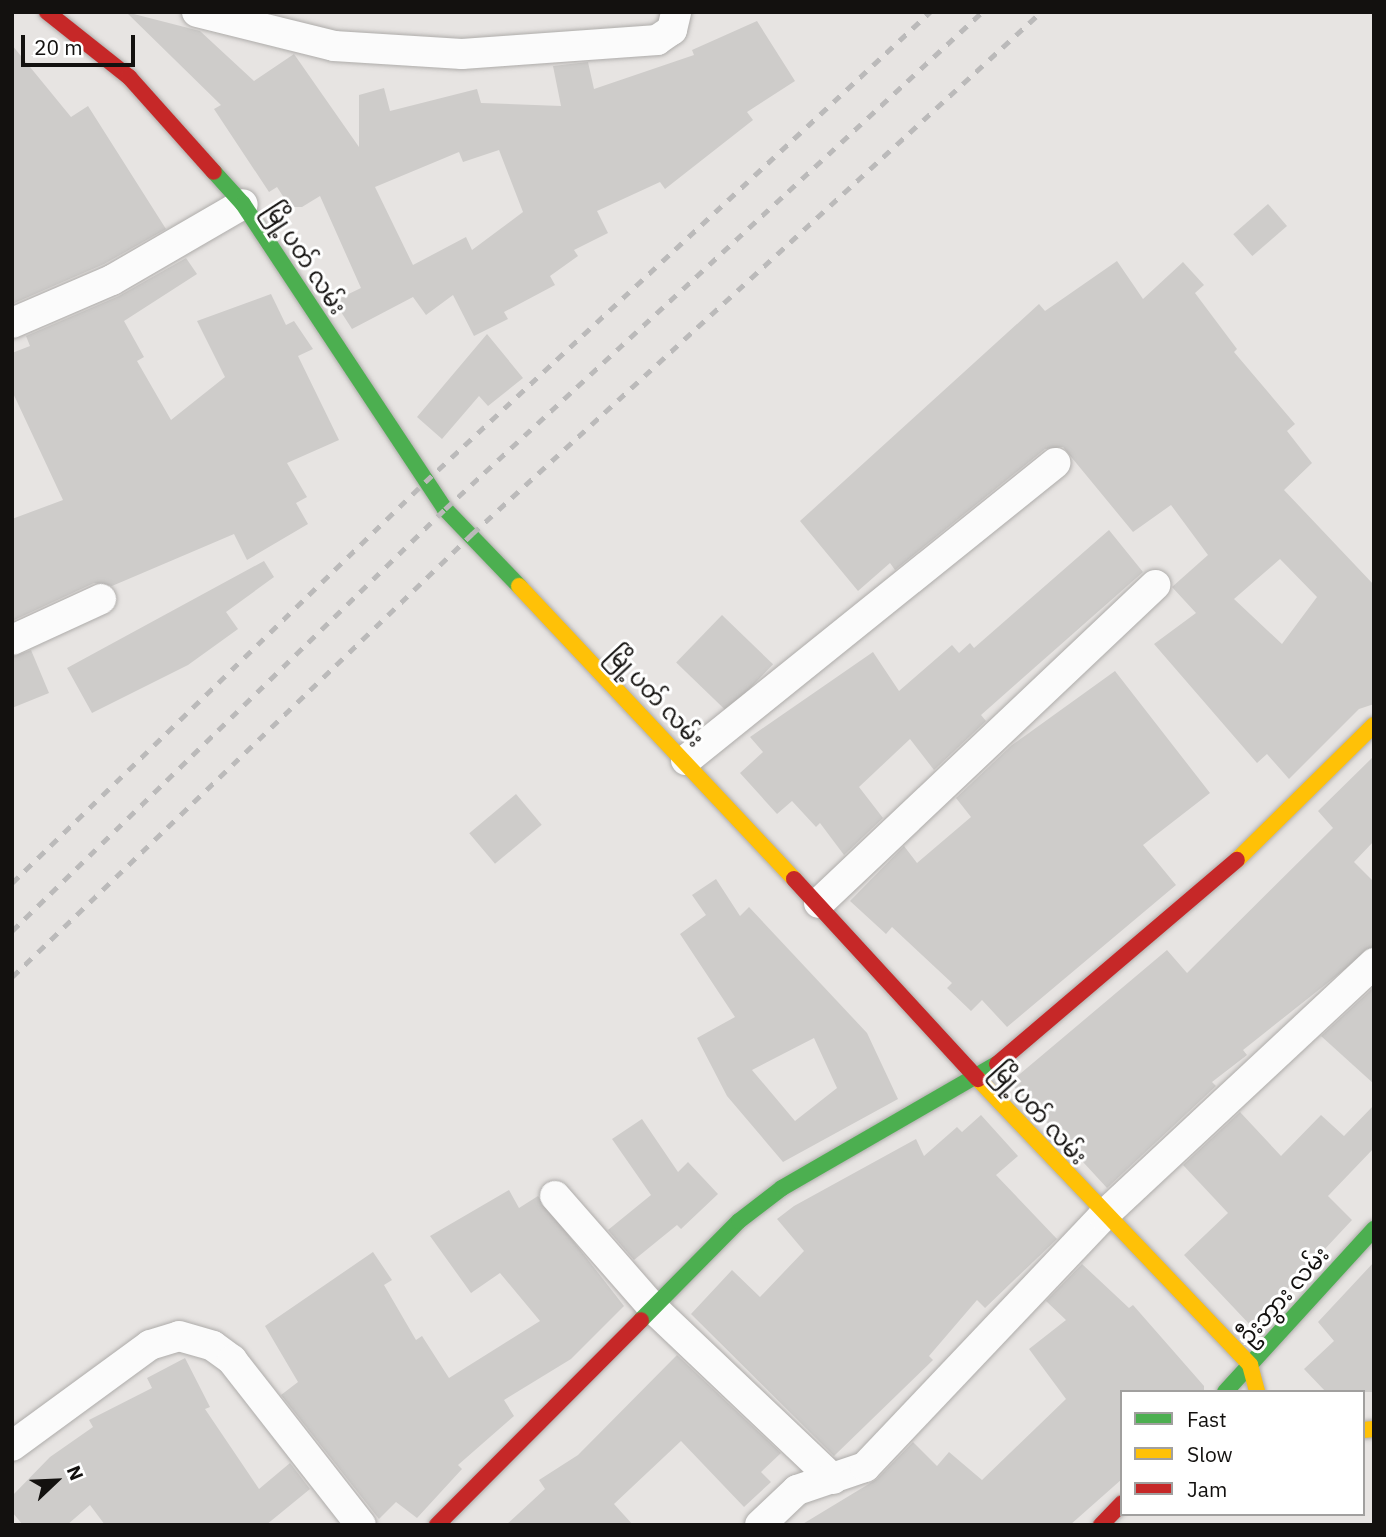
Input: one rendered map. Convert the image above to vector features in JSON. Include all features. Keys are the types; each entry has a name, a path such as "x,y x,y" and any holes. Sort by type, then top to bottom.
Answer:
{"street":[{"path":"197,12 334,46 462,54 657,40 672,30 676,12"},
{"name":"မြို့ပတ် လမ်း","path":"67,18 130,77 243,204 445,509 685,760 1103,1216 1250,1365"},
{"path":"12,323 112,280 243,204"},
{"path":"685,760 1056,463"},
{"path":"819,904 1155,585"},
{"path":"12,640 101,599"},
{"path":"437,1525 739,1221 782,1188 979,1079 1224,873 1374,724"},
{"path":"760,1525 797,1490 866,1467 1103,1216 1374,963"},
{"path":"555,1196 654,1309 833,1479"},
{"name":"ဦးဘွား လမ်း","path":"1227,1390 1374,1229"},
{"path":"12,1446 150,1345 179,1336 213,1346 232,1360 361,1525"},
{"path":"1250,1365 1256,1390"},
{"path":"1101,1525 1120,1505"}],"building":[{"path":"126,12 200,31 254,81 294,54 359,147 359,95 384,88 390,111 477,89 481,103 561,106 553,66 588,62 594,89 694,55 692,50 757,21 795,81 747,112 753,120 665,189 660,182 597,211 608,233 574,250 578,256 550,276 555,285 504,312 508,319 474,336 453,295 426,315 413,297 352,329 334,301 361,288 320,196 302,207 290,207 277,187 269,192 214,109 221,105","holes":["499,150 523,212 472,250 466,237 413,265 375,187 459,152 463,162"]},
{"path":"12,45 71,117 88,106 166,229 104,264 12,304"},
{"path":"1268,204 1287,226 1252,256 1233,234"},
{"path":"186,258 197,274 124,321 144,357 137,361 171,420 225,377 197,321 271,294 286,325 294,321 313,349 298,356 339,440 287,463 307,497 296,503 308,524 247,560 234,534 112,586 94,583 12,621 12,519 63,500 12,391 12,353 30,346 26,336 119,296"},
{"path":"1117,261 1143,299 1183,262 1204,285 1195,293 1237,349 1234,352 1295,424 1287,431 1312,463 1284,490 1374,585 1374,704 1359,709 1289,779 1267,754 1257,763 1154,644 1196,613 1172,587 1208,555 1171,505 1133,532 1063,447 1045,449 895,570 890,563 858,591 800,521 1039,304 1045,311","holes":["1280,559 1317,597 1282,644 1234,599"]},
{"path":"487,334 523,378 488,406 479,396 442,439 417,417"},
{"path":"1109,530 1143,572 981,715 986,721 934,770 910,739 859,787 883,818 844,855 820,823 816,827 792,801 777,814 740,773 763,752 750,737 873,652 899,691 952,645 959,653 970,643 974,648"},
{"path":"264,561 274,577 226,612 238,629 188,665 92,713 67,668"},
{"path":"722,615 773,664 727,712 676,662"},
{"path":"31,650 49,693 12,708 12,657"},
{"path":"1115,671 1210,793 1143,845 1176,885 1007,1027 982,1000 971,1011 947,988 952,983 892,927 886,934 850,901 904,846 917,863 971,817 956,798 1012,745"},
{"path":"1374,756 1374,841 1354,862 1374,882 1374,946 1243,1050 1247,1055 1212,1082 1216,1086 1107,1188 1014,1087 1014,1079 1167,950 1187,973 1333,828 1318,811"},
{"path":"516,794 542,825 495,864 469,833"},
{"path":"716,879 740,916 749,907 867,1033 898,1099 783,1162 727,1096 697,1038 735,1017 680,934 706,915 692,895","holes":["814,1038 837,1088 795,1121 752,1070"]},
{"path":"1374,987 1374,1084 1321,1036"},
{"path":"1374,1105 1374,1148 1328,1196 1352,1220 1252,1327 1184,1255 1228,1213 1183,1165 1240,1112 1281,1156 1321,1115 1344,1136"},
{"path":"981,1115 1018,1156 996,1175 1057,1239 985,1308 977,1300 929,1356 933,1360 834,1456 691,1314 732,1270 760,1297 804,1251 777,1219 794,1206 916,1139 924,1156 957,1127 962,1132"},
{"path":"642,1119 678,1172 688,1162 718,1194 681,1229 677,1225 634,1260 608,1230 651,1195 612,1139"},
{"path":"509,1190 519,1208 538,1196 624,1306 571,1359 504,1400 514,1416 458,1465 462,1469 417,1518 396,1502 379,1519 281,1395 298,1382 265,1326 373,1252 392,1280 384,1285 416,1340 422,1336 449,1378 540,1321 500,1273 471,1293 430,1236"},
{"path":"1374,1262 1374,1392 1324,1390 1304,1369 1334,1341 1318,1322"},
{"path":"1082,1264 1129,1308 1133,1305 1204,1386 1204,1390 1120,1390 1120,1481 1070,1525 801,1525 877,1479 913,1442 937,1466 949,1452 982,1480 1066,1399 1029,1349 1066,1320 1046,1301"},
{"path":"677,1355 781,1453 761,1472 771,1482 744,1507 681,1441 614,1504 633,1525 506,1525 545,1489 539,1480 578,1455"},
{"path":"185,1358 210,1407 205,1409 259,1489 290,1463 310,1489 266,1525 105,1525 90,1505 67,1525 23,1525 12,1512 12,1496 50,1457 93,1427 89,1420 152,1388 147,1378"}],"railway":[{"path":"12,883 425,482 930,12"},
{"path":"12,931 445,509 982,12"},
{"path":"12,977 472,534 1041,12"}],"traffic: fast":[{"path":"214,172 243,204 445,509 519,586"},
{"path":"641,1320 739,1221 782,1188 997,1064"},
{"path":"1227,1390 1374,1229"}],"traffic: slow":[{"path":"519,586 794,879"},
{"path":"1237,860 1374,725"},
{"path":"978,1079 1250,1365 1256,1390"},
{"path":"1365,1430 1374,1429"}],"traffic: jam":[{"path":"47,12 129,77 214,172"},
{"path":"997,1064 1237,860"},
{"path":"794,879 978,1079"},
{"path":"437,1525 641,1320"},
{"path":"1101,1525 1120,1505"}]}
